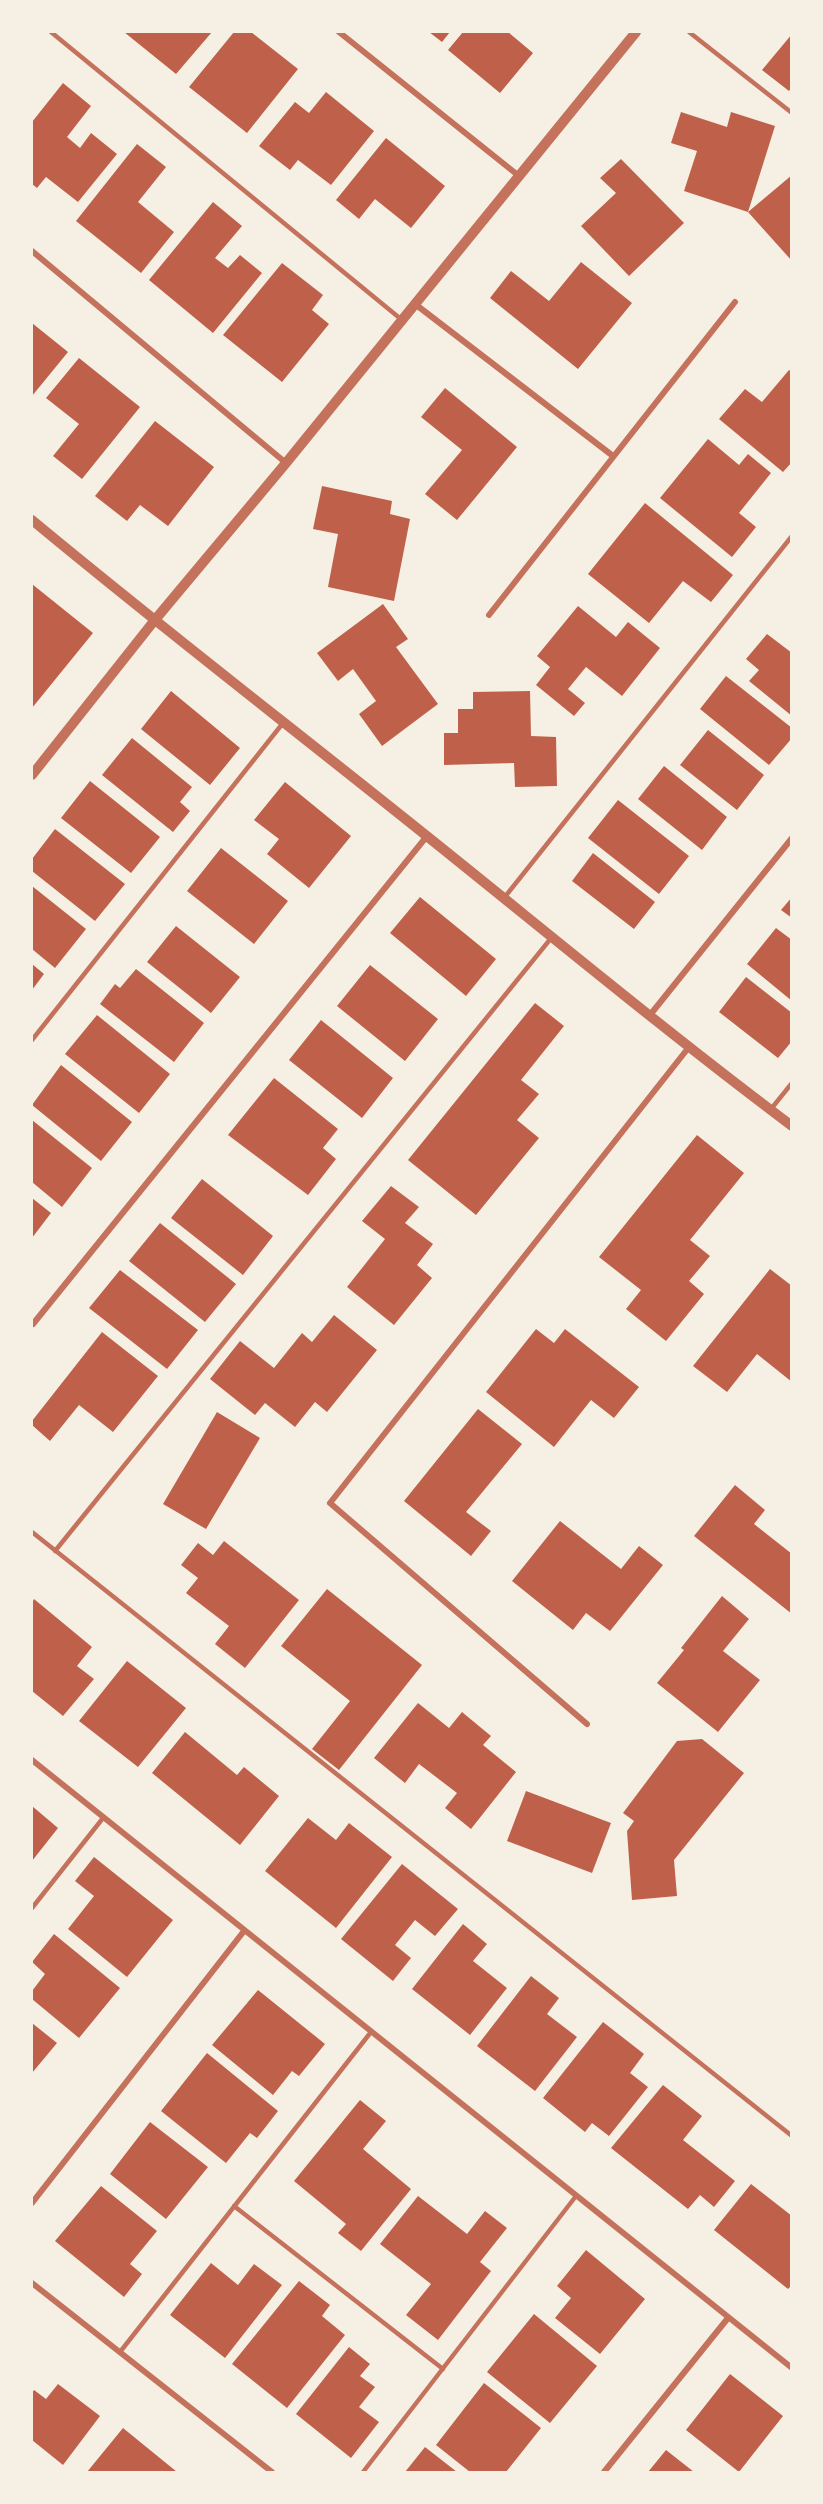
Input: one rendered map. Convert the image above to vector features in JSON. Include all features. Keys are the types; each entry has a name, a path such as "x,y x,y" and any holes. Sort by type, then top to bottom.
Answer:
{"street":[{"path":"339,32 519,176"},
{"path":"32,775 154,621 286,463 635,32"},
{"path":"32,251 286,463"},
{"path":"489,615 735,302"},
{"path":"415,304 614,456"},
{"path":"32,520 154,621 284,722 689,1047 792,1126"},
{"path":"33,1324 427,836"},
{"path":"650,1015 792,838"},
{"path":"587,1724 330,1503 689,1047"},
{"path":"32,1760 792,2368"},
{"path":"32,2204 244,1931"},
{"path":"32,2283 272,2472"},
{"path":"604,2472 728,2318"}],"lane":[{"path":"51,32 402,320"},
{"path":"689,32 792,113"},
{"path":"504,898 792,536"},
{"path":"32,1040 284,722"},
{"path":"55,1551 552,937"},
{"path":"770,1110 792,1083"},
{"path":"32,1532 792,2136"},
{"path":"32,1908 103,1818"},
{"path":"120,2352 370,2032"},
{"path":"363,2472 576,2196"},
{"path":"234,2206 443,2369"}],"building":[{"path":"124,32 212,32 176,74"},
{"path":"234,32 251,32 298,69 247,133 189,87"},
{"path":"429,32 450,32 442,42"},
{"path":"463,32 508,32 533,53 500,93 448,50"},
{"path":"792,34 792,87 789,91 762,70"},
{"path":"63,83 91,106 67,137 80,148 91,133 117,154 78,202 46,177 37,188 32,184 32,122"},
{"path":"326,92 374,131 331,185 298,160 290,170 259,146 295,102 309,113"},
{"path":"681,112 727,127 731,112 775,126 748,212 684,191 697,151 671,143"},
{"path":"386,138 445,186 411,228 375,199 359,219 336,200"},
{"path":"137,144 166,167 138,202 174,232 141,273 76,221"},
{"path":"621,159 684,223 629,276 581,226 616,193 600,178"},
{"path":"792,175 792,261 748,212"},
{"path":"213,202 242,226 215,258 228,268 240,255 262,273 213,333 149,280"},
{"path":"581,262 632,303 578,369 490,298 511,271 549,301"},
{"path":"282,263 323,295 312,310 329,324 282,382 223,335"},
{"path":"32,323 68,352 32,396"},
{"path":"79,358 140,407 82,479 53,456 79,424 46,398"},
{"path":"789,370 792,372 792,462 783,472 719,419 745,389 762,402"},
{"path":"445,388 517,447 457,520 425,494 462,450 421,417"},
{"path":"155,421 214,467 168,526 140,505 127,521 95,496"},
{"path":"708,439 739,465 748,454 771,473 739,513 756,527 732,557 660,498"},
{"path":"322,486 392,501 390,514 410,519 394,601 328,587 338,534 313,529"},
{"path":"645,503 733,575 711,602 683,581 649,623 588,574"},
{"path":"32,584 93,633 32,708"},
{"path":"383,604 408,639 396,647 438,704 382,746 359,714 376,701 353,669 338,681 317,653"},
{"path":"578,606 616,637 628,622 660,648 622,696 586,667 568,689 585,703 574,716 536,685 550,667 537,656"},
{"path":"767,634 792,653 792,716 749,681 759,670 746,659"},
{"path":"726,676 792,728 792,738 769,765 700,709"},
{"path":"171,691 240,748 210,785 141,729"},
{"path":"530,691 531,736 556,737 557,786 515,787 514,763 444,765 444,733 458,733 458,709 473,709 473,692"},
{"path":"708,730 764,775 737,810 680,765"},
{"path":"132,738 192,787 180,802 190,811 173,832 102,775"},
{"path":"664,766 727,817 702,850 638,799"},
{"path":"90,781 160,837 131,873 61,818"},
{"path":"285,782 351,836 309,888 267,854 279,839 254,820"},
{"path":"618,800 689,856 659,894 588,838"},
{"path":"55,829 125,884 95,921 32,871 32,859"},
{"path":"221,848 288,901 254,944 187,891"},
{"path":"593,853 655,902 634,929 572,881"},
{"path":"32,886 86,929 55,968 32,949"},
{"path":"420,897 496,959 466,996 390,933"},
{"path":"792,897 792,918 781,910"},
{"path":"176,926 240,977 211,1013 147,962"},
{"path":"776,928 792,940 792,1001 747,964"},
{"path":"32,964 44,974 32,990"},
{"path":"370,965 438,1019 405,1061 337,1006"},
{"path":"136,969 204,1023 174,1062 100,1004 115,984 120,988"},
{"path":"746,977 792,1013 792,1041 778,1058 719,1012"},
{"path":"535,1003 564,1026 521,1080 539,1094 517,1120 539,1138 476,1215 408,1160"},
{"path":"97,1015 170,1074 139,1113 65,1054"},
{"path":"321,1020 393,1078 362,1118 289,1060"},
{"path":"61,1065 132,1122 101,1161 32,1105"},
{"path":"274,1078 338,1129 323,1148 336,1159 308,1195 228,1135"},
{"path":"32,1120 92,1168 62,1207 32,1182"},
{"path":"697,1135 744,1173 690,1240 710,1256 689,1281 704,1294 666,1341 626,1309 641,1290 599,1257"},
{"path":"202,1179 273,1236 243,1275 171,1218"},
{"path":"391,1186 419,1207 405,1223 433,1244 417,1265 432,1278 394,1325 347,1287 385,1239 362,1221"},
{"path":"32,1198 51,1213 32,1238"},
{"path":"160,1223 236,1284 205,1322 129,1261"},
{"path":"770,1269 792,1286 792,1382 757,1354 727,1392 693,1366"},
{"path":"120,1270 198,1330 167,1369 89,1308"},
{"path":"334,1315 377,1350 327,1412 315,1402 295,1427 265,1403 255,1415 210,1379 240,1341 274,1368 302,1333 312,1342"},
{"path":"536,1329 554,1343 565,1329 639,1387 614,1418 591,1400 554,1447 486,1392"},
{"path":"102,1332 158,1376 113,1432 79,1405 50,1441 32,1425 32,1421"},
{"path":"478,1409 522,1444 466,1512 491,1531 471,1556 404,1501"},
{"path":"217,1412 260,1438 206,1529 163,1504"},
{"path":"735,1485 765,1510 754,1524 792,1554 792,1614 694,1536"},
{"path":"560,1521 621,1569 639,1546 663,1565 610,1631 586,1613 573,1630 512,1581"},
{"path":"224,1541 299,1600 245,1668 215,1644 229,1626 186,1593 198,1578 181,1565 198,1543 213,1555"},
{"path":"327,1589 422,1665 339,1770 312,1749 350,1701 281,1646"},
{"path":"722,1596 749,1619 723,1651 760,1680 718,1732 657,1683 684,1650 681,1648"},
{"path":"34,1599 92,1647 77,1666 94,1679 63,1716 32,1691 32,1603"},
{"path":"127,1661 186,1708 138,1767 79,1721"},
{"path":"418,1703 449,1728 462,1712 491,1736 483,1745 516,1772 471,1829 445,1808 457,1793 419,1764 405,1783 374,1758"},
{"path":"185,1732 237,1775 244,1767 279,1796 240,1845 152,1773"},
{"path":"702,1739 744,1773 674,1860 677,1896 632,1900 627,1831 634,1821 623,1813 677,1741"},
{"path":"526,1791 611,1823 592,1873 507,1841"},
{"path":"32,1806 58,1828 32,1861"},
{"path":"308,1818 336,1840 349,1823 392,1857 336,1928 265,1871"},
{"path":"94,1857 173,1920 127,1977 68,1929 94,1896 75,1881"},
{"path":"402,1864 458,1909 435,1936 415,1920 395,1945 411,1958 393,1981 341,1939"},
{"path":"463,1924 487,1944 473,1961 507,1988 470,2035 412,1989"},
{"path":"54,1934 120,1988 79,2038 32,1999 32,1991 45,1974 32,1962"},
{"path":"531,1976 559,1998 547,2014 577,2037 535,2091 477,2046"},
{"path":"258,1990 325,2044 299,2076 292,2071 273,2095 212,2045"},
{"path":"603,2022 644,2054 630,2073 648,2087 609,2136 592,2123 585,2132 543,2098"},
{"path":"32,2023 57,2043 32,2073"},
{"path":"207,2053 278,2111 257,2138 250,2133 226,2163 161,2111"},
{"path":"663,2085 702,2116 683,2140 735,2181 714,2207 700,2195 688,2209 611,2148"},
{"path":"360,2100 386,2121 363,2149 411,2189 361,2251 338,2233 346,2224 294,2181"},
{"path":"150,2122 208,2167 166,2219 110,2174"},
{"path":"751,2184 792,2216 792,2285 788,2289 714,2230"},
{"path":"101,2186 157,2231 130,2264 142,2274 124,2297 55,2241"},
{"path":"418,2196 467,2234 485,2211 507,2228 480,2262 491,2271 438,2340 406,2315 431,2284 380,2244"},
{"path":"586,2250 645,2299 600,2354 555,2318 571,2298 557,2286"},
{"path":"211,2263 238,2285 254,2264 282,2285 225,2358 170,2315"},
{"path":"299,2281 330,2305 322,2316 345,2335 287,2408 232,2364"},
{"path":"534,2314 597,2366 550,2423 487,2372"},
{"path":"349,2347 370,2364 360,2376 375,2387 359,2407 379,2422 351,2458 296,2414"},
{"path":"730,2374 783,2416 739,2472 686,2430"},
{"path":"484,2383 541,2428 506,2472 470,2472 436,2445"},
{"path":"58,2384 100,2416 63,2465 32,2440 32,2393 34,2390 46,2399"},
{"path":"123,2428 177,2472 87,2472"},
{"path":"425,2447 457,2472 405,2472"},
{"path":"666,2450 694,2472 648,2472"}]}
